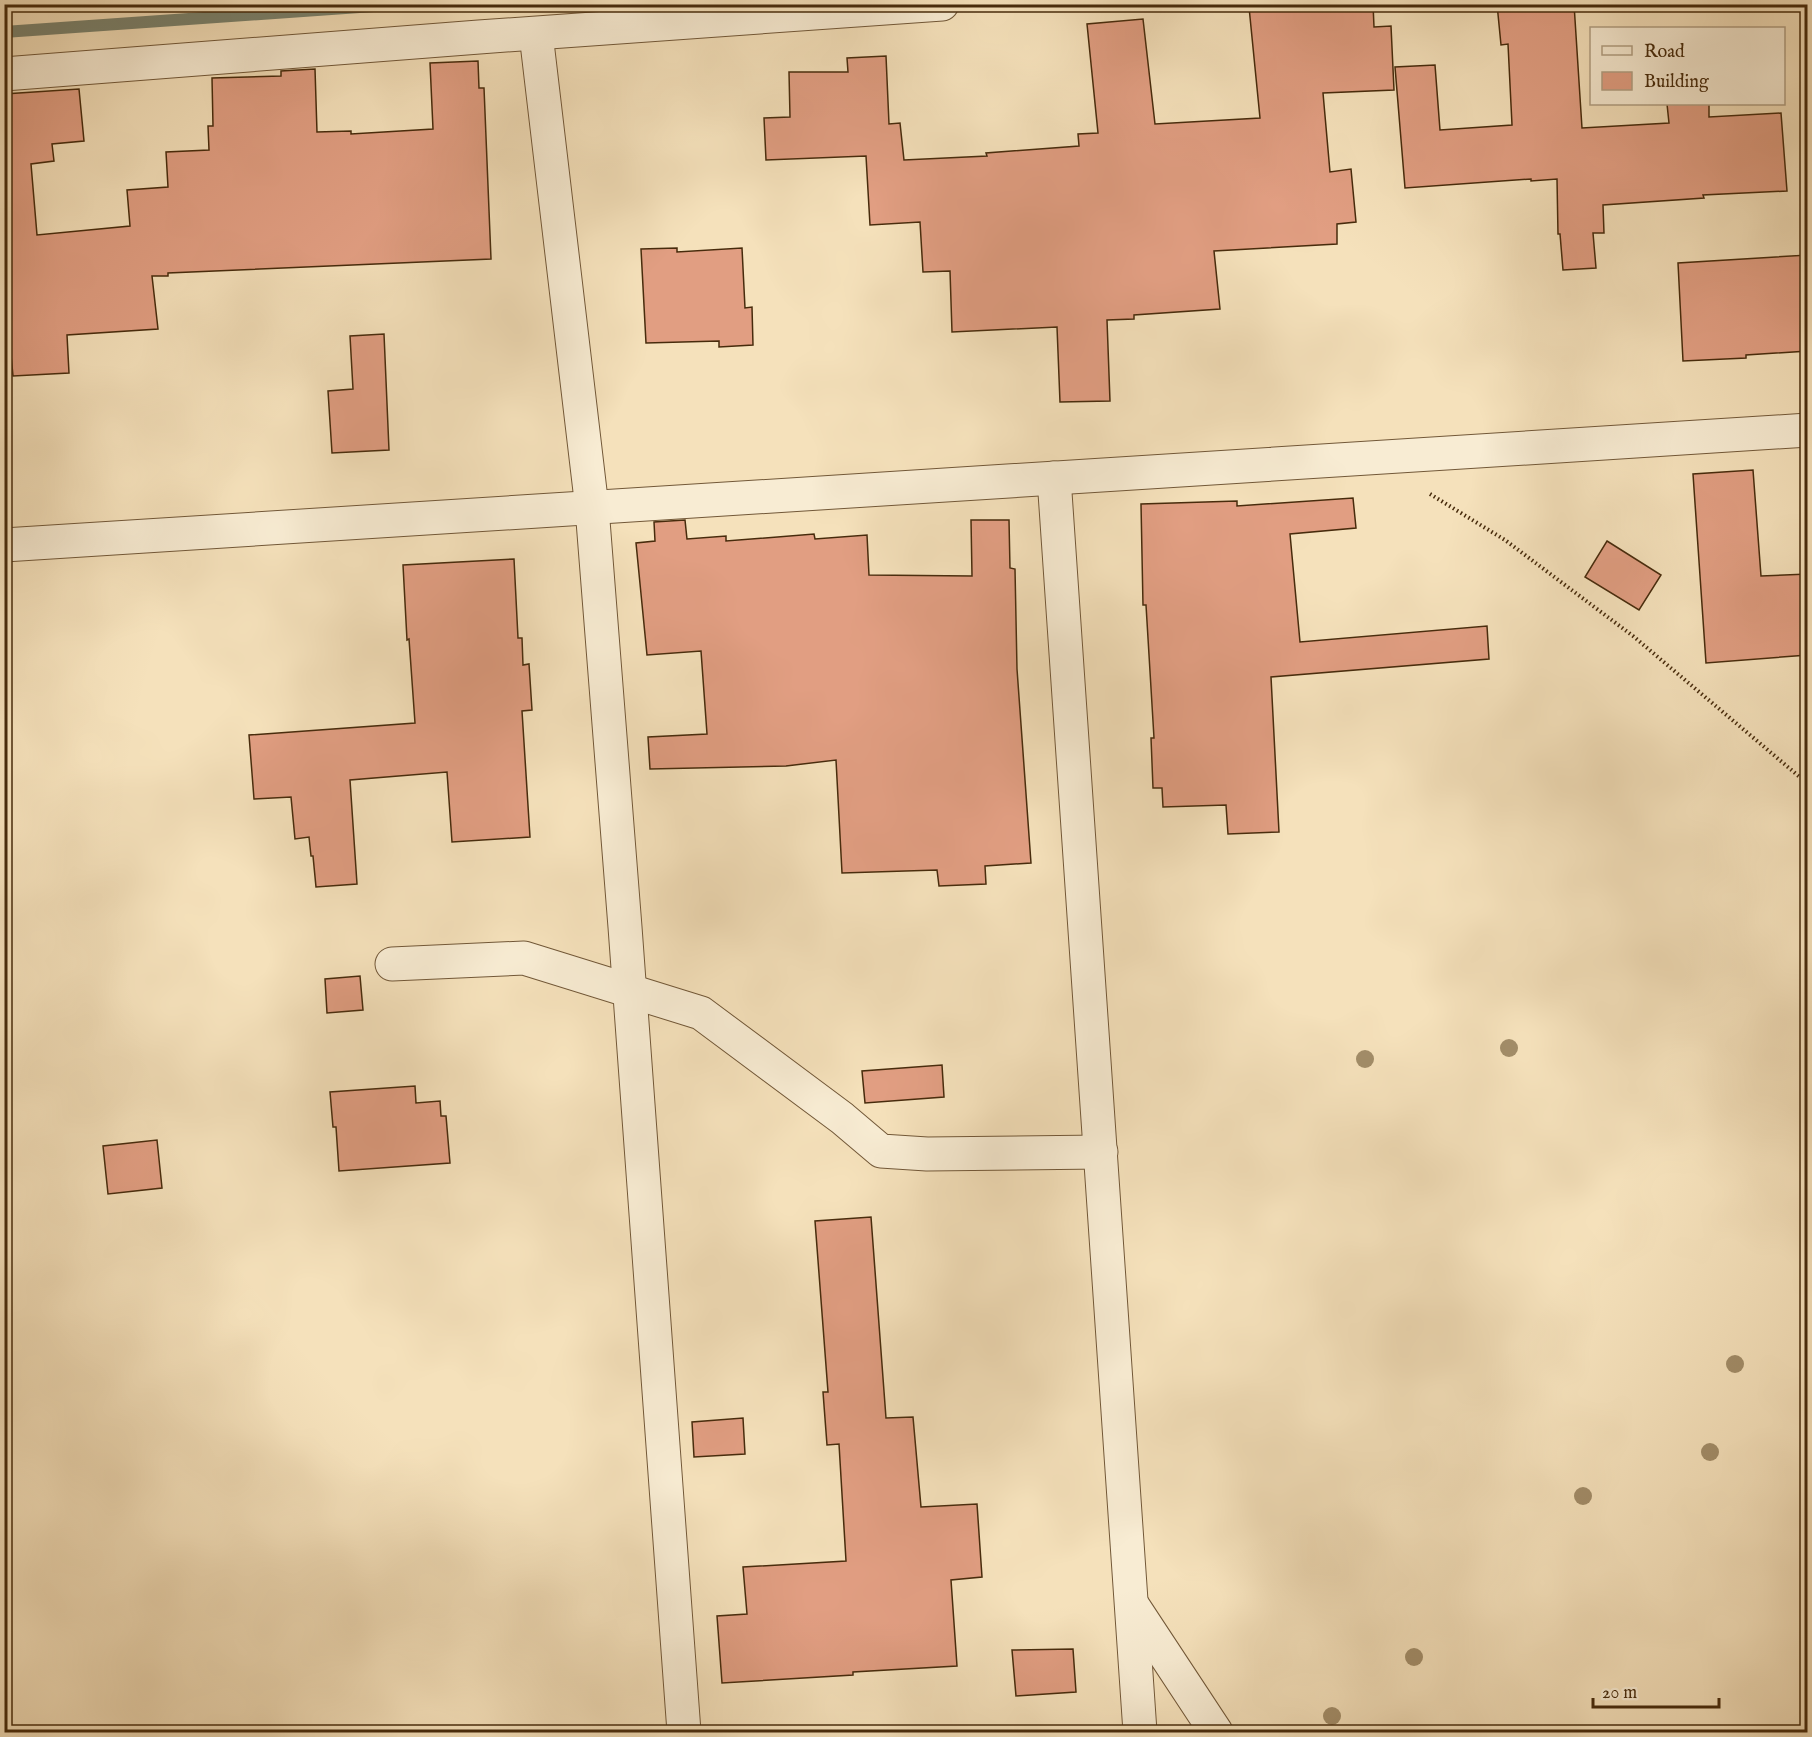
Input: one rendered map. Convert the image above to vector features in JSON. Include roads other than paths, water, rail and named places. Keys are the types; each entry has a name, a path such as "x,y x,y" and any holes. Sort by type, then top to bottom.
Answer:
{"street":[{"path":"4,74 942,4"},
{"path":"536,34 592,508 684,1732"},
{"path":"4,545 1808,430"},
{"path":"1054,478 1140,1732"},
{"path":"392,964 524,958 701,1012 842,1118 881,1151 927,1154 1101,1152"},
{"path":"1131,1603 1216,1732"}],"waterway":[{"path":"4,32 402,4"}]}
